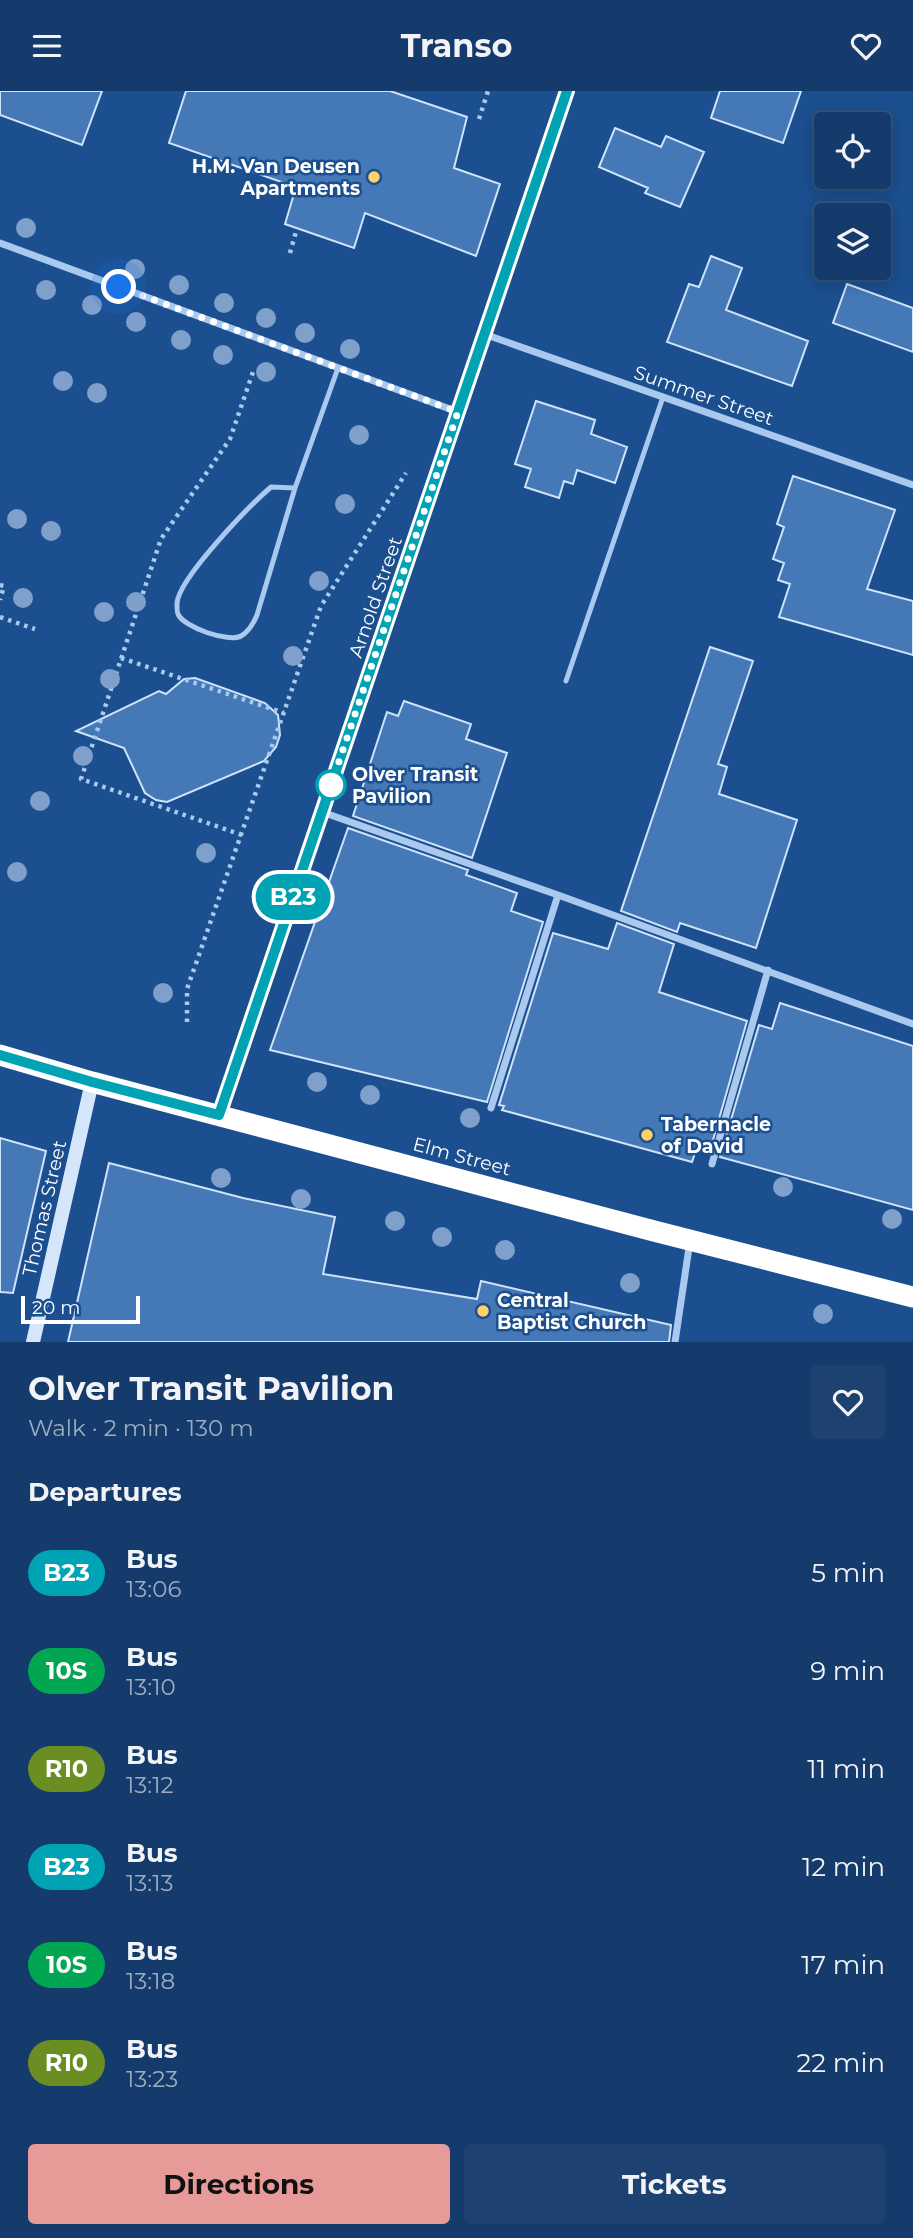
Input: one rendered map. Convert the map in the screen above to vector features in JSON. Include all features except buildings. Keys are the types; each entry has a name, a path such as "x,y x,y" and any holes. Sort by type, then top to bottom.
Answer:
{"highway":[{"name":"Elm Street","path":"0,1055 92,1082 690,1241 913,1297"}],"street":[{"name":"Arnold Street","path":"219,1115 567,91"},
{"path":"0,243 458,412"},
{"name":"Summer Street","path":"484,334 913,485"},
{"path":"322,812 913,1024"},
{"path":"491,1108 558,895"},
{"path":"712,1164 768,970"},
{"name":"Thomas Street","path":"33,1342 92,1082"},
{"path":"675,1342 690,1241"}],"lane":[{"path":"295,488 271,487 257,499 185,581 177,604 182,620 200,630 233,638 242,636 252,626 295,488 338,368"},
{"path":"566,681 663,397"}],"path":[{"path":"479,119 488,91"},
{"path":"290,253 297,228"},
{"path":"242,835 81,779 161,539 230,439 253,372"},
{"path":"187,1022 187,989 321,605 408,470"},
{"path":"0,585 5,586 0,600"},
{"path":"0,617 34,629"},
{"path":"121,658 284,713"}],"bus line":[{"name":"B23","path":"0,1055 219,1115 567,91"}],"place":[{"name":"H.M. Van Deusen Apartments","path":"374,177"},
{"name":"Olver Transit Pavilion","path":"331,785"},
{"name":"Tabernacle of David","path":"647,1135"},
{"name":"Central Baptist Church","path":"483,1311"}],"route":[{"path":"119,287 458,412 330,788 331,785"}]}
